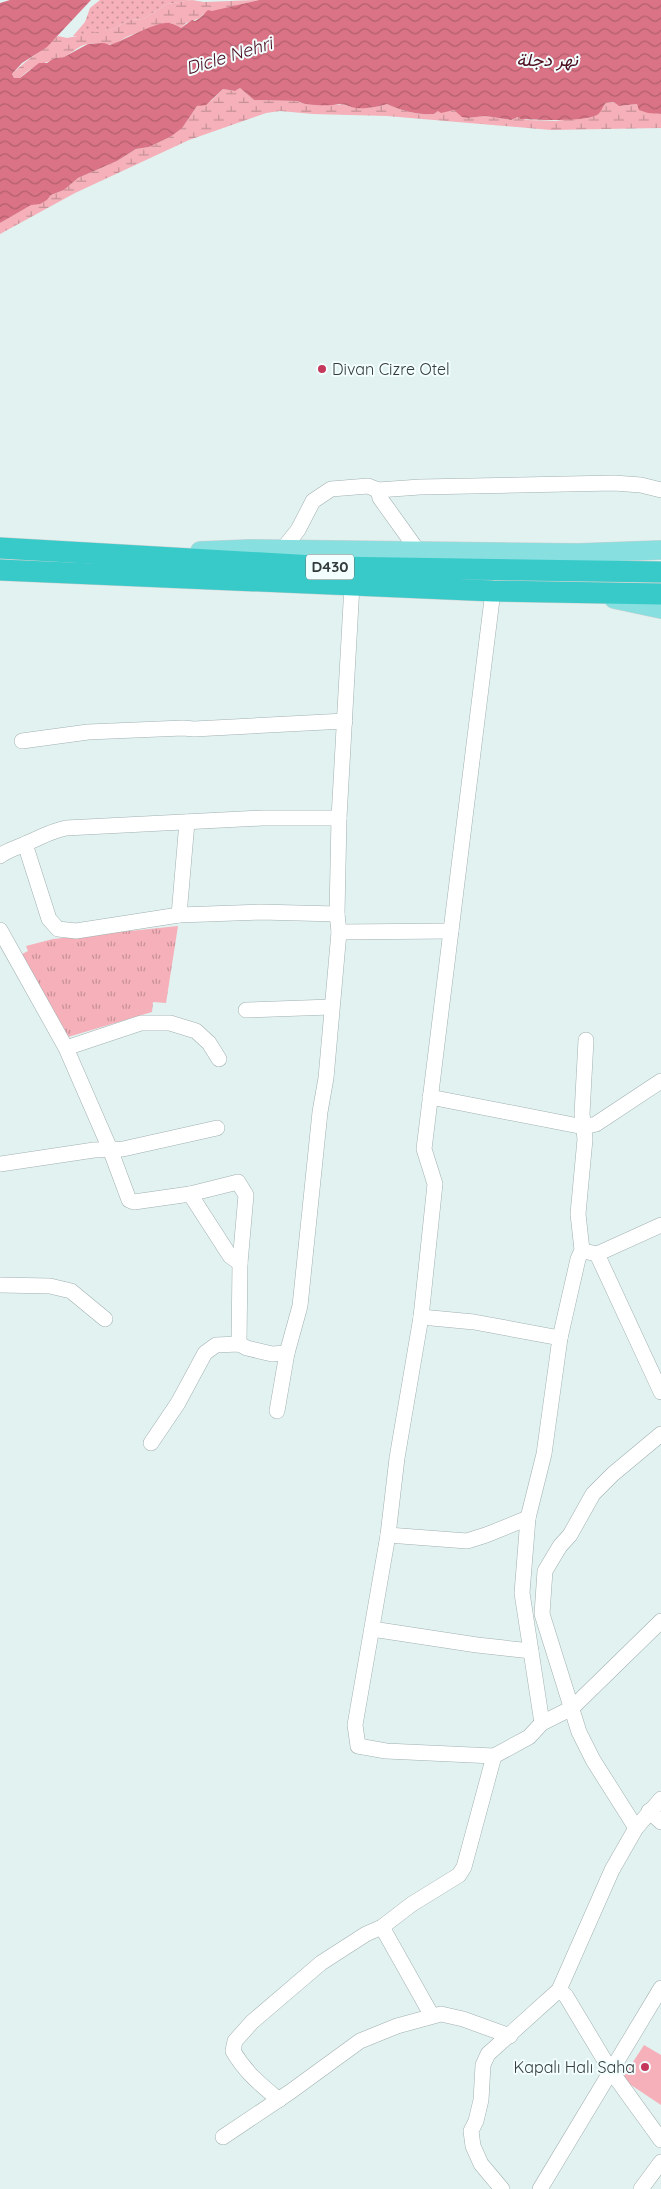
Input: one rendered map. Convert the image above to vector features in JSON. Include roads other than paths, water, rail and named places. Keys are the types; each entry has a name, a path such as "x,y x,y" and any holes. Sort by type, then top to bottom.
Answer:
{"highway":[{"name":"D430","path":"0,548 331,567 661,572"},
{"name":"D430","path":"0,570 493,591 661,594"}],"main road":[{"path":"118,555 282,550 578,553 661,550"},
{"path":"586,593 661,609"}],"street":[{"path":"282,550 298,530 313,500 331,489 368,486 378,490 420,487 614,483 641,485 661,490"},
{"path":"378,490 380,498 418,551"},
{"path":"277,1411 287,1353 300,1306 320,1112 326,1078 339,932 337,914 339,818 352,585"},
{"path":"493,591 424,1149 435,1184 421,1317 396,1458 388,1535 355,1725 358,1746 386,1751 494,1756 529,1736 542,1723 572,1708 661,1621"},
{"path":"22,741 88,732 194,729 345,721"},
{"path":"0,856 46,833 66,828 262,818 339,818"},
{"path":"179,915 187,822"},
{"path":"25,844 49,919 58,929 76,931 179,915 260,912 337,914"},
{"path":"0,930 66,1048 110,1149 129,1200 134,1202 190,1194 238,1182 246,1195 240,1263 240,1344"},
{"path":"339,932 451,930"},
{"path":"246,1010 331,1007"},
{"path":"66,1048 141,1023 170,1023 196,1031 209,1043 219,1059"},
{"path":"586,1040 582,1114 585,1139 578,1214 589,1252 661,1392"},
{"path":"430,1097 584,1127 596,1124 661,1080"},
{"path":"0,1164 94,1150 123,1150 216,1128"},
{"path":"190,1194 230,1256 240,1263"},
{"path":"542,1723 522,1593 528,1518 544,1454 560,1338 578,1259 589,1252 661,1225"},
{"path":"0,1285 50,1286 71,1291 105,1319"},
{"path":"421,1317 474,1322 560,1338"},
{"path":"151,1443 178,1403 205,1353 216,1345 240,1344 247,1348 272,1354 287,1353"},
{"path":"636,1828 593,1760 579,1732 542,1614 545,1571 560,1546 570,1535 593,1494 613,1474 661,1434"},
{"path":"388,1535 467,1541 528,1518"},
{"path":"372,1629 531,1651"},
{"path":"279,2100 258,2084 241,2064 233,2051 235,2041 252,2022 321,1963 382,1926 412,1904 459,1875 464,1867 494,1756"},
{"path":"502,2189 481,2164 471,2132 481,2100 483,2065 488,2054 559,1990 603,1889 636,1828 661,1799"},
{"path":"649,1811 661,1822"},
{"path":"382,1926 432,2016"},
{"path":"540,2189 661,1988"},
{"path":"559,1990 566,1996 611,2071 661,2140"},
{"path":"223,2137 279,2100 360,2041 441,2014 462,2019 510,2036"},
{"path":"642,2189 661,2162"}],"water":[{"name":"نهر دجلة","path":"10,0 91,0 47,47 22,63 12,74 14,78 20,78 39,63 47,63 53,59 64,57 88,44 104,43 110,45 164,23 171,23 181,28 192,20 195,21 200,18 208,10 212,11 259,0 661,0 661,114 639,110 637,104 619,106 614,102 606,103 597,115 582,119 538,120 521,119 518,117 511,120 485,116 468,118 462,117 454,110 422,114 404,111 387,104 354,108 342,104 318,105 297,101 254,100 240,88 235,91 223,89 206,105 197,106 182,128 170,137 149,147 136,149 117,161 78,178 64,190 51,195 47,200 40,204 31,205 0,223 0,3"}],"place":[{"name":"Divan Cizre Otel","path":"322,369"},
{"name":"Kapalı Halı Saha","path":"645,2067"}],"water label":[{"name":"Dicle Nehri","path":"229,56"}]}
